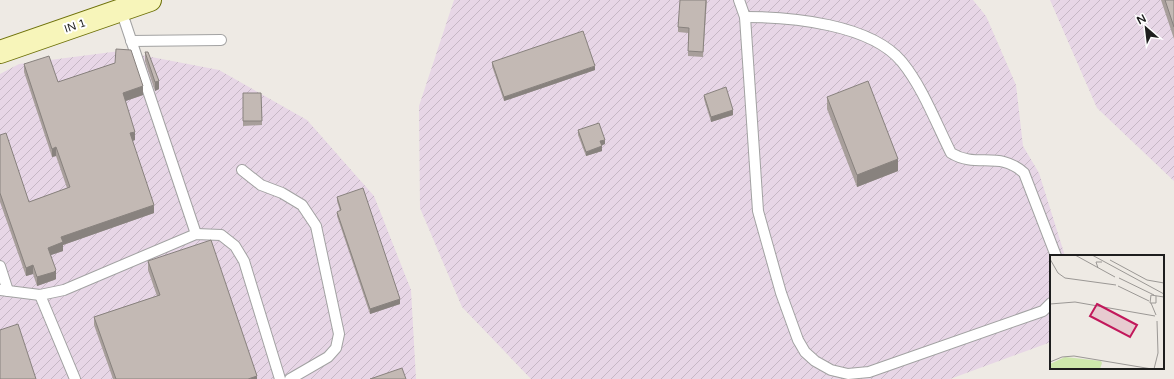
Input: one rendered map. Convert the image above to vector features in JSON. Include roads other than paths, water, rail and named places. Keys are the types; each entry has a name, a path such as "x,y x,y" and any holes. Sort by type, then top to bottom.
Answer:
{"street":[{"name":"IN 1","path":"0,52 150,0"}],"lane":[{"path":"739,0 746,17 758,211 781,293 798,340 805,352 815,361 832,370 848,374 869,372 1043,311 1050,304"},
{"path":"121,10 196,234"},
{"path":"746,17 772,17 802,20 835,27 868,36 887,47 901,62 917,85 951,153 959,158 970,160 1005,161 1016,166 1024,173 1056,255"},
{"path":"132,41 221,40"},
{"path":"242,170 261,185 282,193 302,205 316,226 339,334 336,348 328,357 290,379"},
{"path":"0,266 4,290 40,295 64,290 196,234 221,235 235,246 244,261 280,379"},
{"path":"40,295 75,379"}]}
